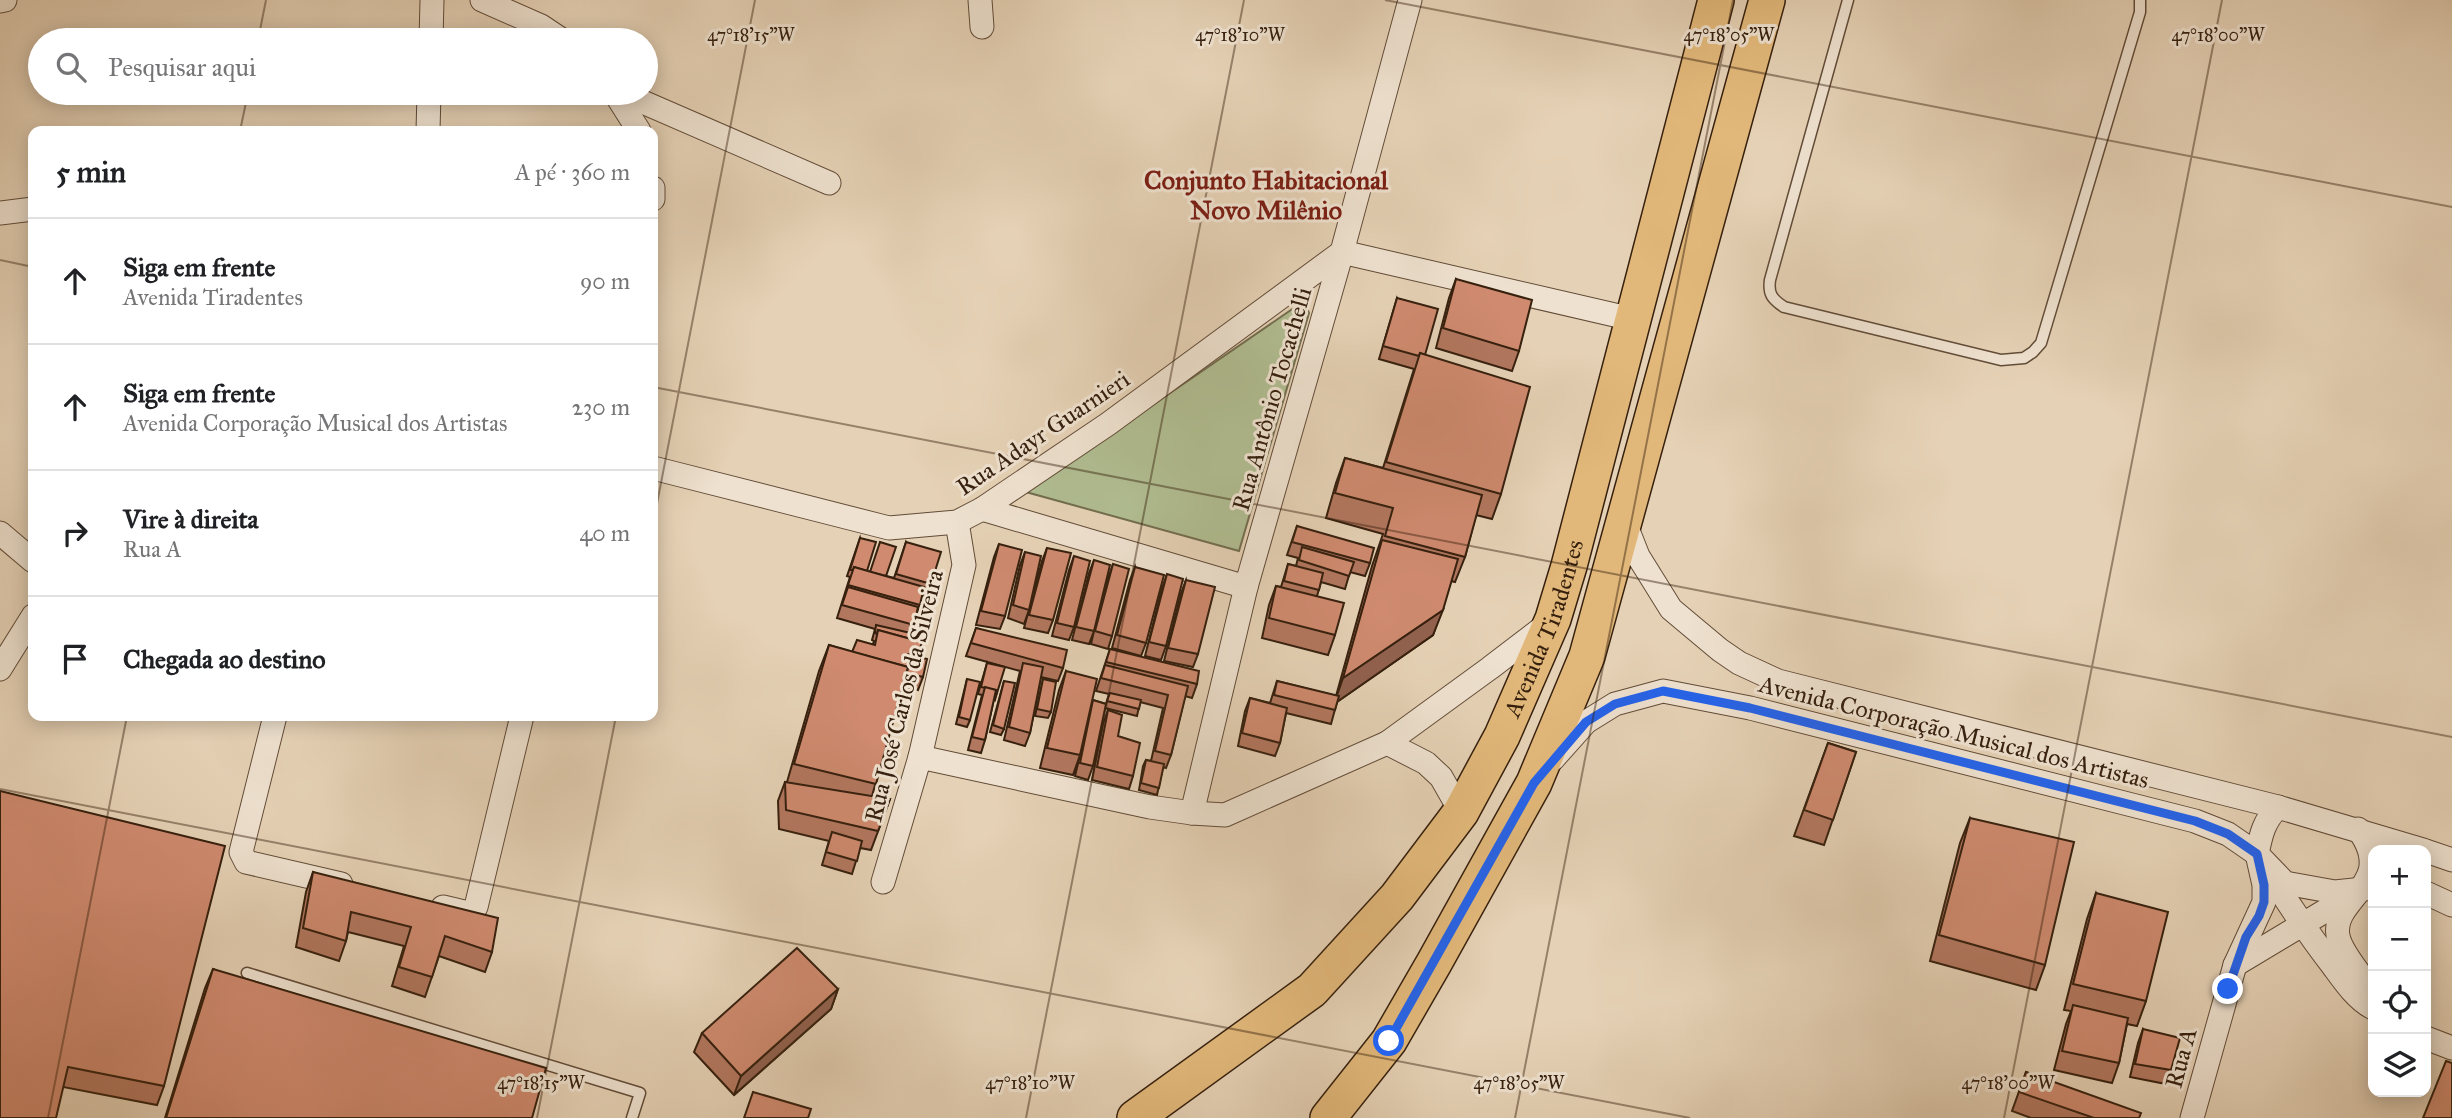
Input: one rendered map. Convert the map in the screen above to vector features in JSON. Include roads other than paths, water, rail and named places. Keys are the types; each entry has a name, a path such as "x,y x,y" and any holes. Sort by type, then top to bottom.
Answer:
{"main road":[{"name":"Avenida Tiradentes","path":"1142,1115 1312,990 1397,897 1461,812 1502,736 1553,619 1716,0"},
{"name":"Avenida Tiradentes","path":"1328,1118 1389,1041 1534,783 1587,656 1767,0"}],"street":[{"path":"431,28 432,0"},
{"path":"482,0 544,28"},
{"path":"980,0 982,27"},
{"name":"Rua Antônio Tocachelli","path":"1192,814 1246,587 1342,252 1410,0"},
{"path":"428,126 429,105"},
{"path":"623,105 636,126"},
{"path":"650,105 829,183"},
{"path":"0,214 28,210"},
{"path":"1342,252 1632,319"},
{"name":"Rua Adayr Guarnieri","path":"658,469 889,528 957,522 982,509 1108,424 1342,252"},
{"path":"982,509 1246,587"},
{"name":"Rua José Carlos da Silveira","path":"883,882 920,757 964,565 957,522"},
{"name":"Avenida Corporação Musical dos Artistas","path":"1625,523 1638,556 1671,608 1720,650 1778,681 2278,807 2406,845"},
{"path":"0,533 28,557"},
{"path":"920,757 1150,807 1192,814 1225,815 1387,743 1553,619"},
{"path":"0,669 28,624"},
{"path":"1750,708 1759,672"},
{"name":"Avenida Corporação Musical dos Artistas","path":"1534,783 1586,722 1615,704 1663,691 1750,708 2195,821 2228,834 2257,854 2286,883 2335,892 2368,888"},
{"path":"274,721 242,852 246,862 363,889"},
{"path":"416,901 468,913 476,907 521,721"},
{"path":"1387,743 1426,763 1441,777 1461,812"},
{"path":"2278,807 2268,817 2262,829 2257,854 2302,926 2346,983 2368,1006"},
{"path":"2358,829 2368,845"},
{"name":"Avenida Corporação Musical dos Artistas","path":"2431,853 2452,860"},
{"name":"Rua A","path":"2192,1118 2235,965 2264,902 2264,885 2257,854"},
{"path":"2235,965 2368,888"},
{"path":"2368,888 2340,914 2338,937 2342,948 2368,985"},
{"path":"2431,895 2452,905"},
{"path":"2431,1040 2452,1048"}],"lane":[{"path":"1848,0 1770,280 1769,292 1774,300 1784,307 1989,358 2012,360 2024,358 2041,343 2140,12 2140,0"},
{"path":"247,974 640,1093 632,1118"}],"district":[{"name":"Conjunto Habitacional Novo Milênio","path":"1266,195"}]}
